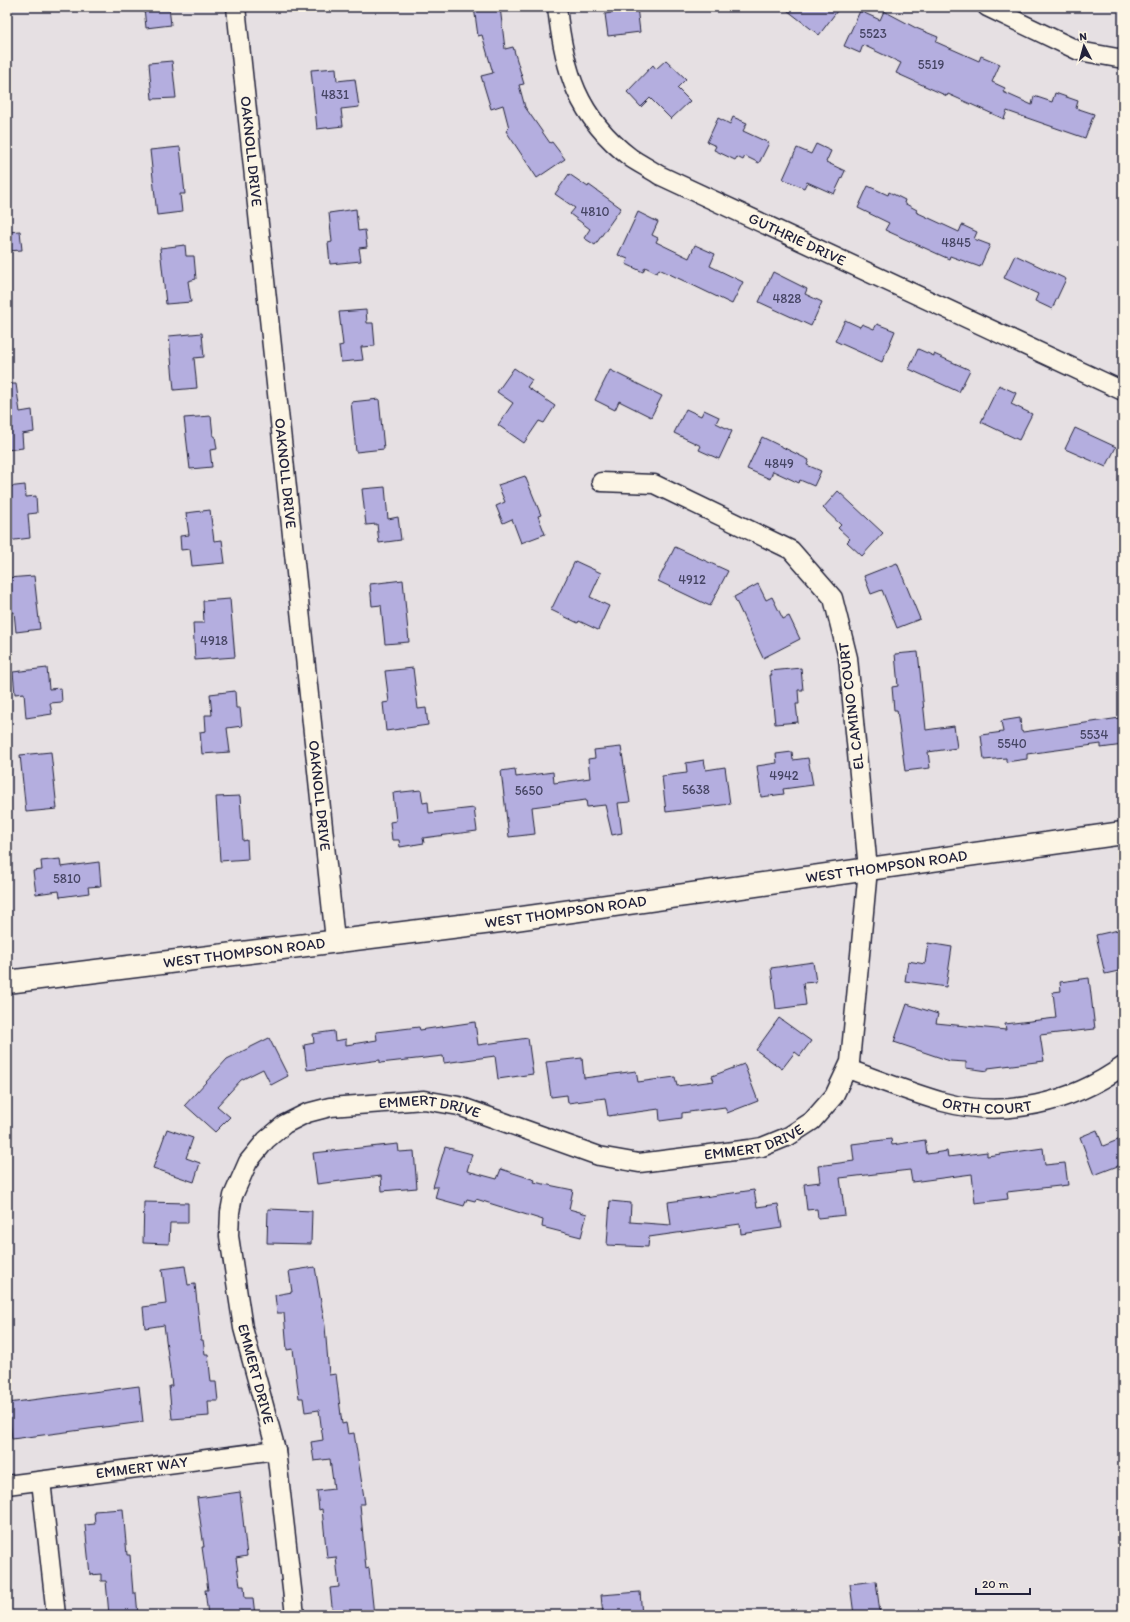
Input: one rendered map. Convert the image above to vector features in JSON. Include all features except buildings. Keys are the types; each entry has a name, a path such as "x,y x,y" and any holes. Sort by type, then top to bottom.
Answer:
{"main road":[{"name":"WEST THOMPSON ROAD","path":"7,982 335,940 508,920 1123,833"}],"street":[{"name":"OAKNOLL DRIVE","path":"236,7 335,940"},
{"name":"GUTHRIE DRIVE","path":"557,7 563,52 577,92 594,122 630,158 659,175 1123,391"},
{"path":"987,7 1079,51 1123,59"},
{"name":"EL CAMINO COURT","path":"601,482 654,484 791,550 833,598 848,658 868,868"},
{"name":"EMMERT DRIVE","path":"295,1615 276,1450 242,1328 229,1224 234,1196 244,1169 260,1146 285,1124 307,1113 330,1107 424,1100 459,1106 599,1156 631,1163 650,1162 762,1147 789,1136 812,1121 825,1107 836,1092 848,1069 853,1045 868,868"},
{"name":"ORTH COURT","path":"848,1069 944,1102 968,1107 1003,1109 1033,1106 1073,1094 1102,1080 1123,1066"},
{"name":"EMMERT WAY","path":"7,1485 276,1450"},
{"path":"41,1481 56,1615"}]}
